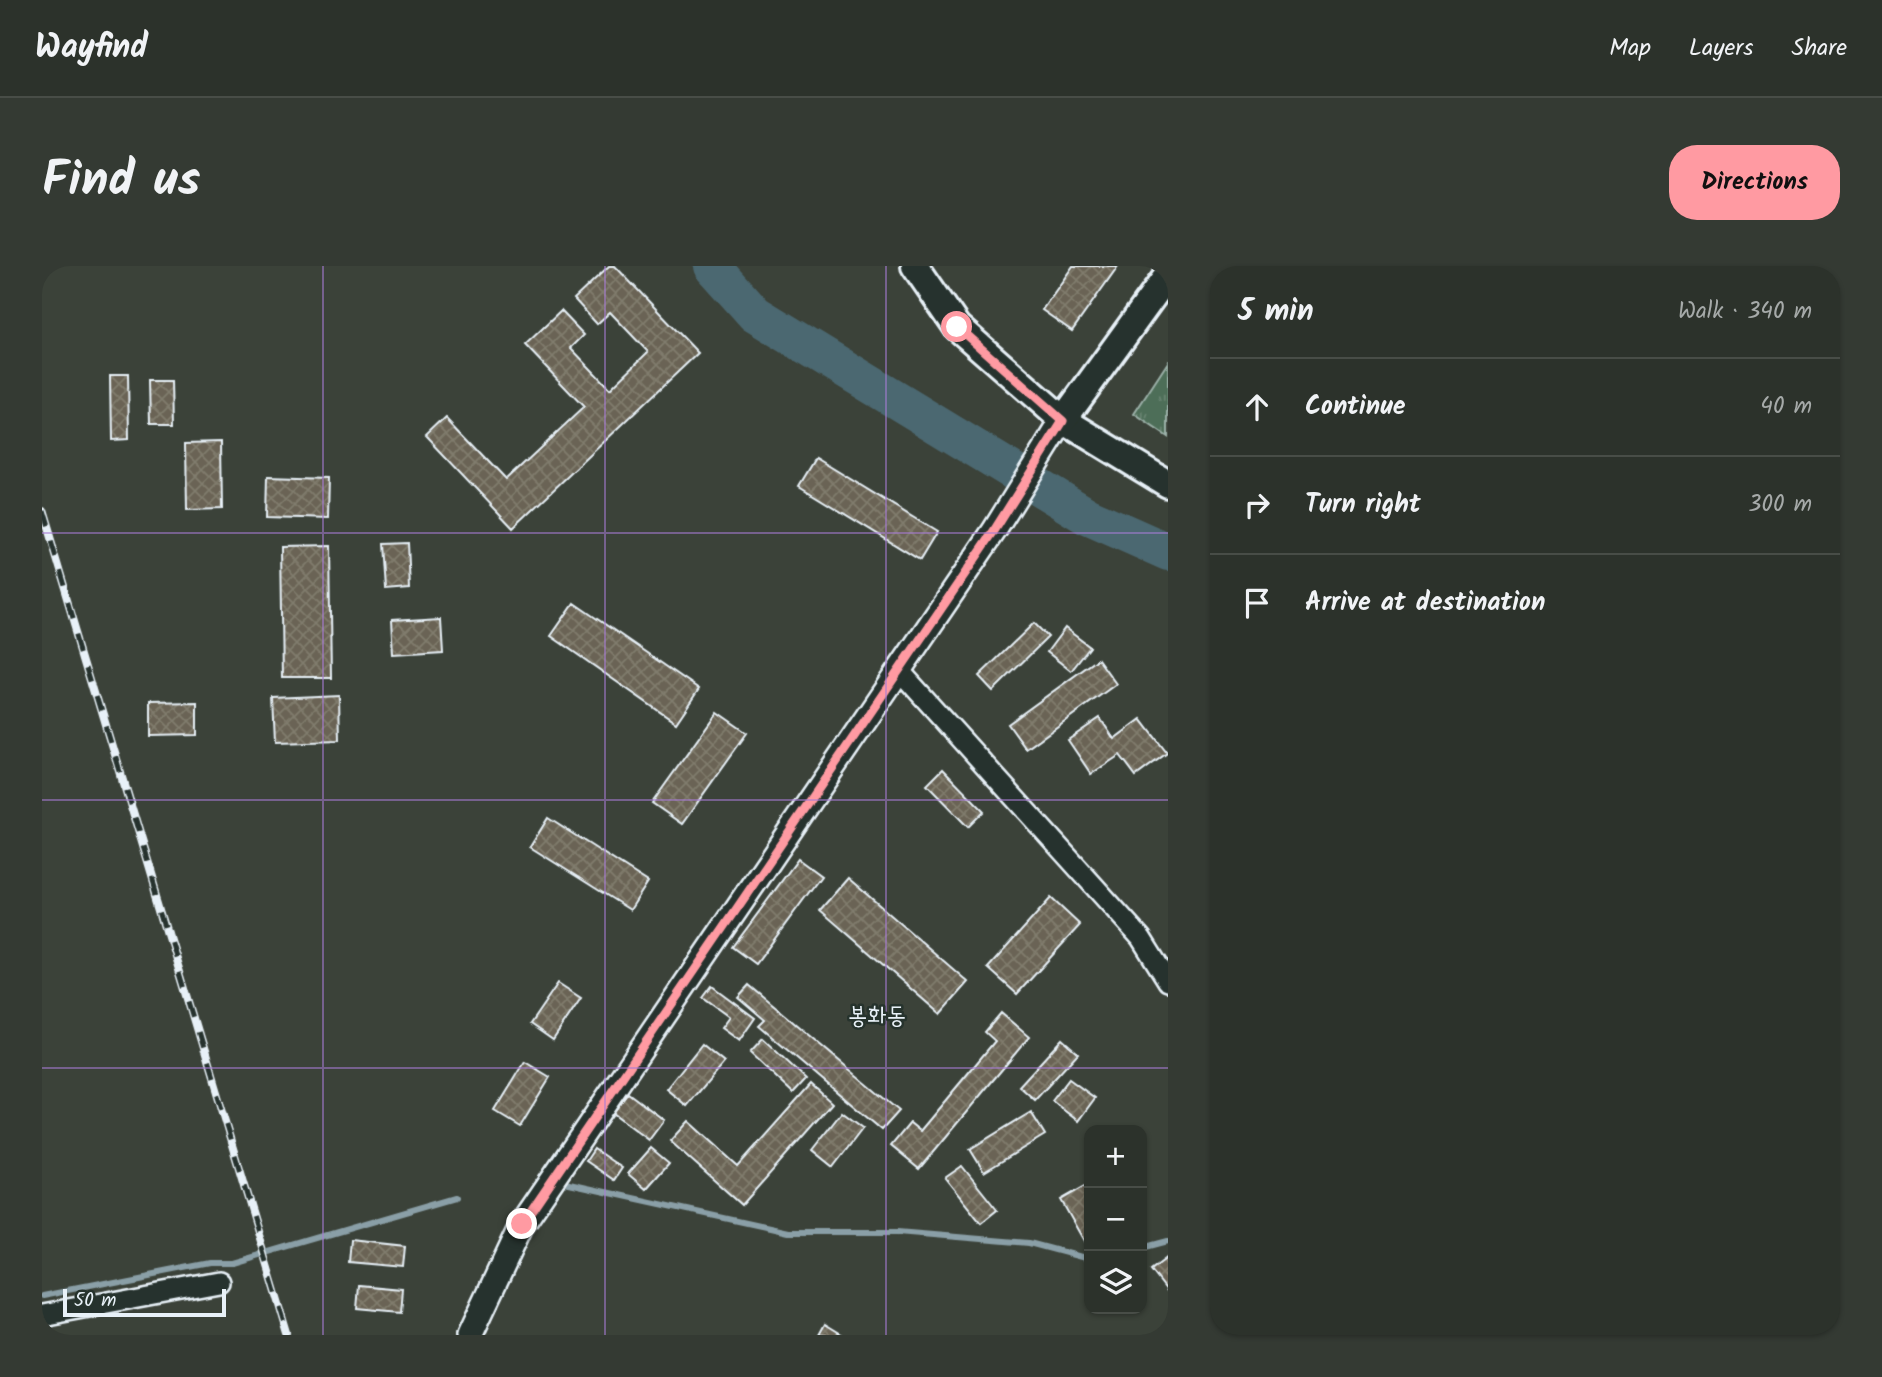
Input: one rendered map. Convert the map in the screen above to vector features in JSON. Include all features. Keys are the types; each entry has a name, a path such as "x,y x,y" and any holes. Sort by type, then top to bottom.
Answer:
{"main road":[{"path":"915,266 957,327 1063,421 1168,484"},
{"path":"1063,421 1168,275"}],"street":[{"path":"470,1335 522,1224 994,531 1063,421"},
{"path":"899,670 1141,938 1168,981"},
{"path":"42,1315 219,1282"}],"green space":[{"path":"1168,362 1168,437 1134,414"}],"building":[{"path":"609,266 615,266 698,353 513,528 427,437 447,418 506,480 584,407 525,345 561,311 584,335 571,348 610,389 648,352 610,312 597,324 574,299"},
{"path":"1073,266 1118,266 1072,331 1042,310"},
{"path":"110,376 128,376 129,440 111,441"},
{"path":"150,380 173,380 174,424 151,424"},
{"path":"221,442 222,509 187,510 186,443"},
{"path":"816,458 937,532 920,560 799,486"},
{"path":"268,476 329,478 328,519 267,517"},
{"path":"407,543 409,588 386,590 383,544"},
{"path":"329,546 331,678 282,678 280,547"},
{"path":"574,603 699,689 676,723 551,636"},
{"path":"441,617 443,650 394,653 392,620"},
{"path":"1034,623 1048,637 993,691 979,676"},
{"path":"1065,628 1090,647 1071,671 1047,652"},
{"path":"1098,659 1116,684 1026,749 1008,724"},
{"path":"339,695 340,740 275,742 273,698"},
{"path":"197,702 197,735 148,736 148,703"},
{"path":"717,712 747,733 682,824 652,803"},
{"path":"1100,718 1114,739 1141,719 1167,753 1136,776 1120,755 1091,774 1068,740"},
{"path":"943,769 984,811 968,827 927,785"},
{"path":"548,818 648,882 630,910 530,847"},
{"path":"798,859 821,876 756,964 733,947"},
{"path":"848,878 968,982 940,1014 820,910"},
{"path":"1051,898 1080,925 1017,994 988,968"},
{"path":"558,983 581,998 553,1040 530,1024"},
{"path":"749,985 899,1111 882,1130 759,1026 765,1020 738,997"},
{"path":"712,986 755,1018 739,1041 721,1028 729,1017 703,998"},
{"path":"1001,1013 1029,1037 919,1169 891,1146 910,1123 920,1131 995,1041 985,1032"},
{"path":"763,1039 806,1079 793,1093 750,1053"},
{"path":"1062,1039 1078,1053 1035,1100 1019,1086"},
{"path":"702,1044 724,1062 687,1106 666,1089"},
{"path":"525,1062 550,1077 520,1126 495,1111"},
{"path":"1069,1079 1095,1098 1078,1121 1052,1101"},
{"path":"811,1084 832,1103 742,1205 670,1141 688,1121 738,1166"},
{"path":"628,1093 664,1120 649,1140 613,1113"},
{"path":"842,1112 863,1128 833,1167 812,1150"},
{"path":"1031,1112 1045,1135 984,1172 970,1149"},
{"path":"651,1148 669,1163 646,1189 628,1174"},
{"path":"594,1149 622,1168 614,1180 586,1161"},
{"path":"962,1166 997,1210 981,1223 945,1178"},
{"path":"1084,1187 1084,1241 1061,1200"},
{"path":"350,1240 405,1246 403,1267 348,1262"},
{"path":"1168,1257 1168,1292 1151,1270"},
{"path":"359,1285 401,1289 399,1312 357,1308"},
{"path":"825,1324 843,1335 819,1335"}],"waterway":[{"path":"712,266 755,314 1087,516 1168,552"},
{"path":"560,1182 788,1232 897,1232 1029,1243 1084,1258"},
{"path":"42,1296 210,1263 232,1263 457,1197"},
{"path":"1147,1247 1168,1241"}],"railway":[{"path":"42,511 289,1335"}],"district":[{"name":"봉화동","path":"877,1016"}],"route":[{"path":"522,1224 994,531 1063,421 957,327"}]}
